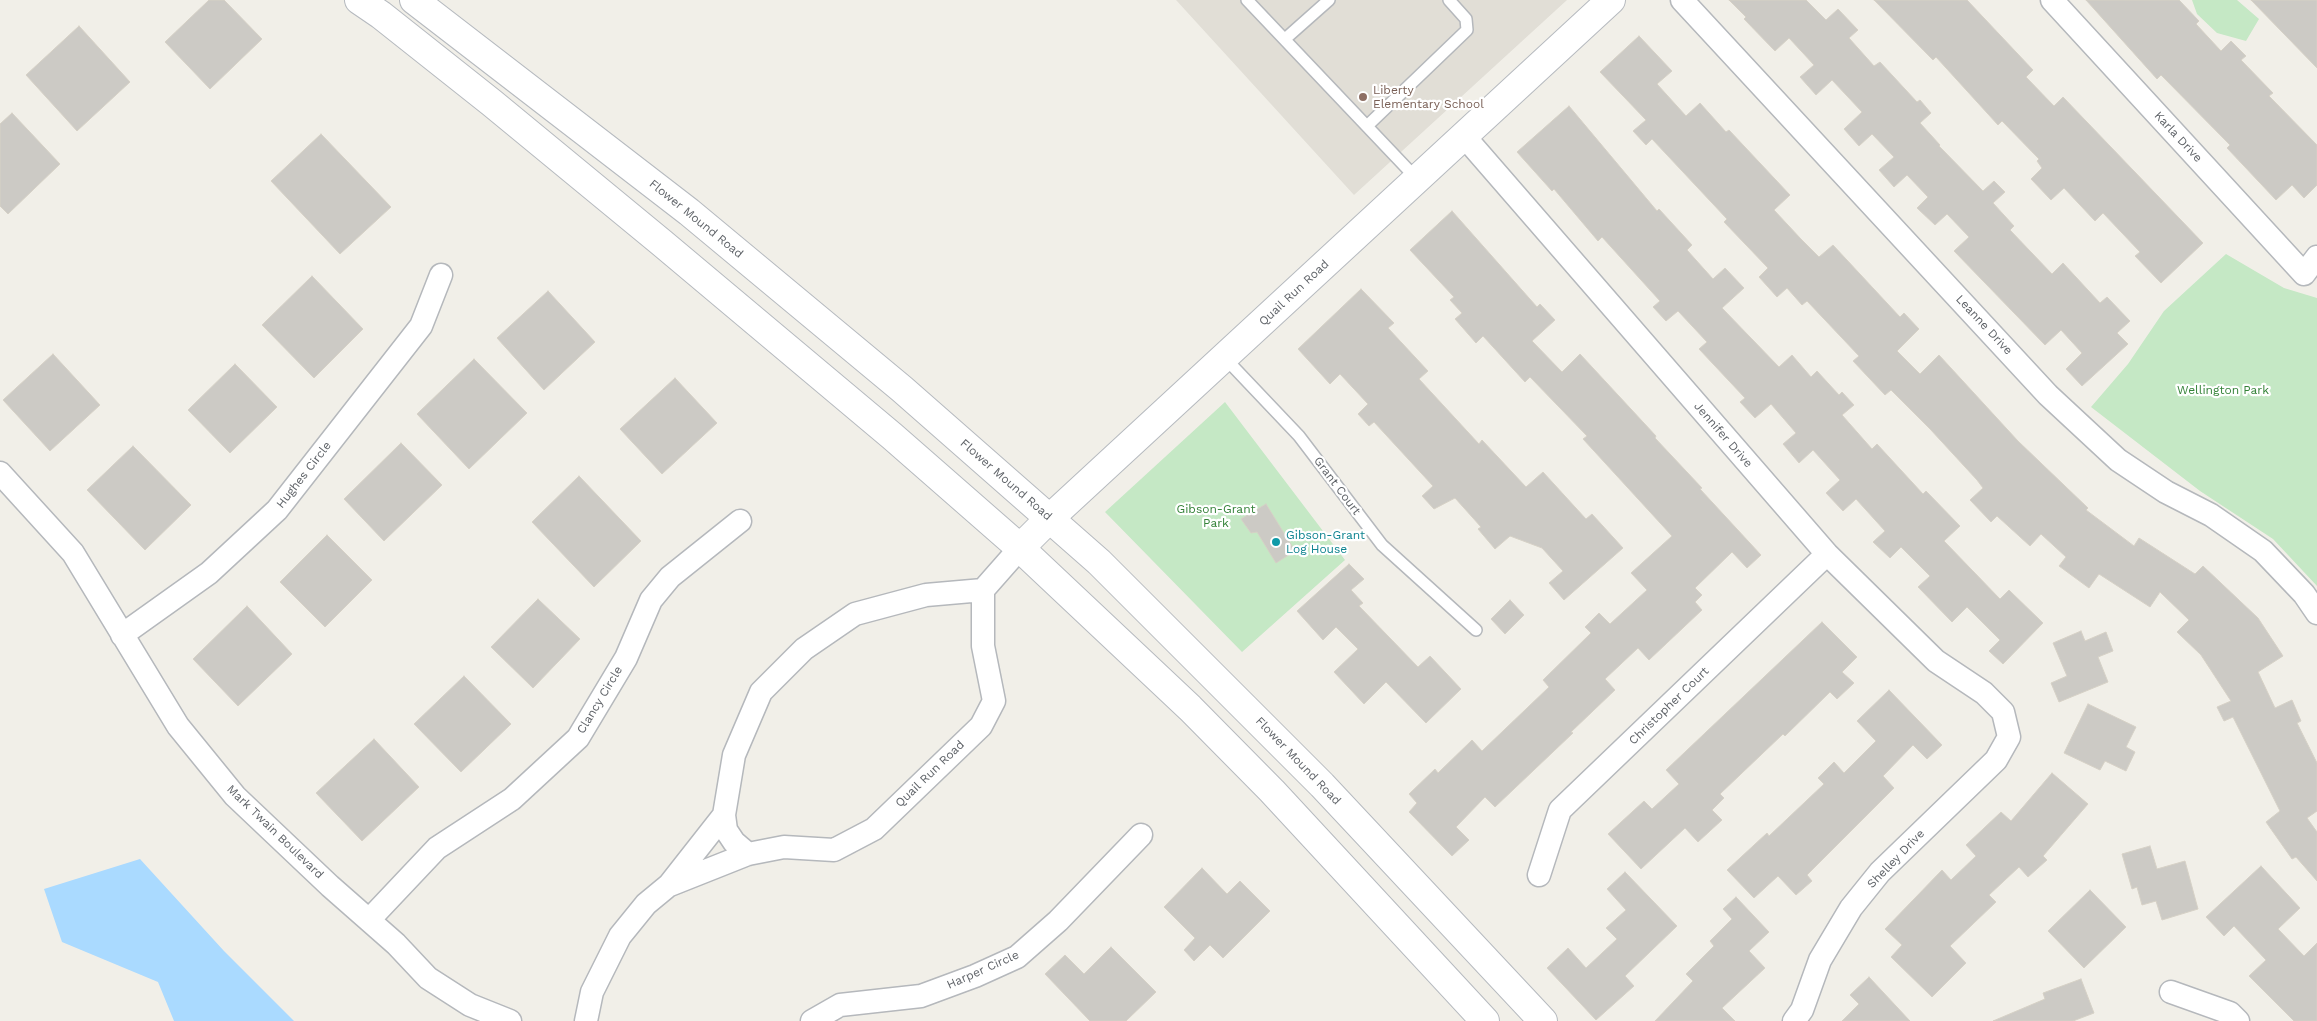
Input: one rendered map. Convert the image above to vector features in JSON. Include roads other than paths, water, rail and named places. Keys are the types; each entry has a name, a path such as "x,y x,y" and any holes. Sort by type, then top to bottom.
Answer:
{"main road":[{"path":"359,0 382,15 654,237 892,436 1020,548 1190,708 1266,784 1485,1021"},
{"name":"Flower Mound Road","path":"414,0 689,212 902,389 1050,518 1136,598 1322,785 1543,1021"},
{"name":"Quail Run Road","path":"1020,548 1050,518 1611,0"}],"street":[{"name":"Leanne Drive","path":"1682,0 2048,395 2118,460 2166,492 2211,515 2263,551 2304,594 2317,613"},
{"name":"Karla Drive","path":"2052,0 2310,266"},
{"name":"Jennifer Drive","path":"1464,136 1827,554 1936,661 1984,693 2003,712"},
{"name":"Hughes Circle","path":"122,635 209,573 277,510 421,326 442,275"},
{"name":"Mark Twain Boulevard","path":"0,473 73,553 178,726 235,796 369,920 428,978 470,1005 510,1021"},
{"name":"Clancy Circle","path":"369,920 437,848 512,799 578,738 626,658 651,600 670,577 740,521"},
{"name":"Quail Run Road","path":"669,885 748,854 784,847 834,850 874,829 981,726 994,701 983,646 983,590 1020,548"},
{"name":"Christopher Court","path":"1539,875 1560,810 1827,554"},
{"name":"Quail Run Road","path":"748,854 734,842 726,830 724,815 734,755 761,692 804,649 855,614 926,596 983,590"},
{"name":"Shelley Drive","path":"1794,1021 1802,1010 1820,960 1851,908 1880,872 1996,760 2009,737 2003,712"},
{"name":"Quail Run Road","path":"586,1021 592,992 620,936 646,904 669,885 724,815"},
{"name":"Harper Circle","path":"812,1021 840,1005 921,996 975,976 1017,957 1058,921 1141,835"},
{"path":"2171,992 2230,1013 2238,1021"}],"lane":[{"path":"1247,0 1417,179"},
{"path":"1285,39 1329,0"},
{"path":"1367,126 1467,30 1466,19 1449,0"},
{"name":"Grant Court","path":"1224,357 1299,436 1382,545 1476,630"}],"water":[{"path":"140,859 224,951 294,1021 174,1021 158,982 62,942 44,889"}],"place":[{"name":"Liberty Elementary School","path":"1363,97"},
{"name":"Gibson-Grant Log House","path":"1276,542"}],"park label":[{"name":"Wellington Park","path":"2223,390"},
{"name":"Gibson-Grant Park","path":"1216,516"}]}
